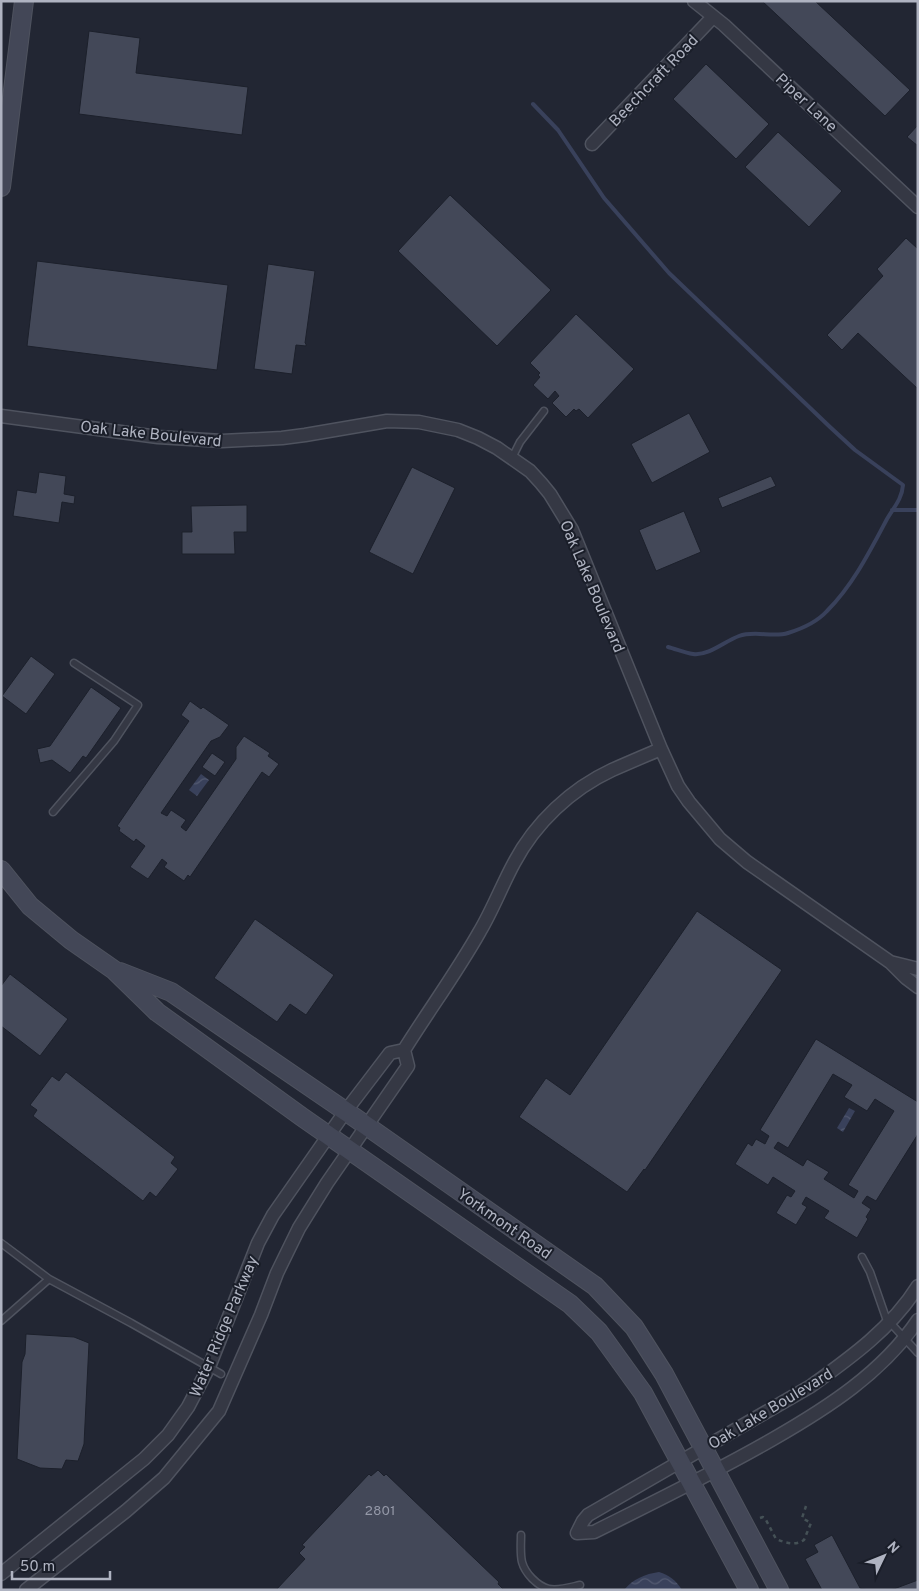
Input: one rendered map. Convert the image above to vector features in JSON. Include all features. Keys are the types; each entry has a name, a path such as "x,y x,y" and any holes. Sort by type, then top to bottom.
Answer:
{"street":[{"path":"1,187 24,1"},
{"name":"Piper Lane","path":"694,1 918,206"},
{"name":"Beechcraft Road","path":"592,144 713,17"},
{"name":"Oak Lake Boulevard","path":"1,416 158,437 222,441 305,436 387,422 419,422 458,430 478,438 512,458 530,471 542,483 572,530 661,749 678,786 689,802 720,839 747,862 890,962 918,987"},
{"path":"404,1050 479,934 494,907 513,864 536,831 553,811 579,789 610,771 661,749"},
{"name":"Yorkmont Road","path":"1,870 30,906 71,940 114,970 157,1012 570,1304 599,1332 624,1364 643,1393 749,1590"},
{"name":"Oak Lake Boulevard","path":"890,962 918,969"},
{"name":"Yorkmont Road","path":"114,970 171,992 595,1286 634,1327 664,1374 779,1590"},
{"name":"Water Ridge Parkway","path":"1,1574 144,1460 168,1435 188,1407 209,1367 258,1242 273,1215 345,1112 390,1053 404,1050 408,1066 299,1228 277,1273 219,1411 164,1478 126,1511 26,1590"},
{"name":"Oak Lake Boulevard","path":"918,1286 908,1302 889,1323 841,1365 811,1386 588,1515 582,1521 577,1533 594,1532 716,1470 794,1427 833,1402 859,1382 904,1339 918,1320"}],"lane":[{"path":"512,458 520,442 544,412"},
{"path":"53,812 114,741 138,705 74,663"},
{"path":"1,1243 49,1279 132,1323 221,1374"},
{"path":"862,1257 870,1272 884,1314 889,1323 918,1353"},
{"path":"1,1321 49,1279"},
{"path":"521,1535 522,1561 534,1580 549,1589 580,1585"}],"path":[{"path":"760,1518 762,1516 764,1518 776,1538 793,1544 798,1543 804,1540 811,1523 802,1518 806,1506"}],"water":[{"path":"201,774 209,780 197,796 189,790"},
{"path":"849,1108 855,1111 843,1132 837,1128"},
{"path":"659,1572 672,1578 682,1590 624,1590 640,1578"}],"building":[{"path":"762,1 815,1 910,90 885,116"},
{"path":"89,31 140,38 136,73 248,87 242,135 79,114"},
{"path":"706,64 769,124 736,159 673,99"},
{"path":"918,125 918,146 907,137"},
{"path":"778,132 842,191 809,227 745,167"},
{"path":"450,195 551,290 497,346 398,251"},
{"path":"906,238 918,249 918,389 858,333 842,350 827,335 883,276 877,269"},
{"path":"37,261 228,285 217,370 27,346"},
{"path":"268,264 315,271 306,346 296,345 292,374 254,369"},
{"path":"576,314 634,369 588,418 579,409 576,411 574,409 566,417 552,403 559,396 555,391 548,399 533,385 540,377 538,375 540,373 530,363"},
{"path":"689,413 710,452 652,483 631,444"},
{"path":"412,467 455,488 413,574 369,552"},
{"path":"39,472 66,476 64,494 75,496 74,504 62,502 59,523 13,516 17,490 36,493"},
{"path":"771,476 776,486 722,508 718,498"},
{"path":"247,505 247,532 234,532 235,554 182,554 182,532 192,532 191,506"},
{"path":"684,511 701,552 656,571 639,530"},
{"path":"31,656 55,674 26,714 2,696"},
{"path":"91,687 121,708 86,758 83,756 70,773 52,760 40,763 37,749 50,746"},
{"path":"190,701 201,709 203,707 229,725 220,737 211,741 161,813 167,816 171,810 186,820 181,827 186,831 236,759 236,747 244,736 270,753 268,756 279,764 269,777 262,772 190,877 188,875 184,881 164,867 167,863 162,859 148,879 130,867 145,846 136,839 134,842 119,831 120,828 117,826 189,721 181,715"},
{"path":"212,753 225,762 215,776 202,767"},
{"path":"697,911 782,970 645,1170 627,1192 519,1117 546,1078 570,1095"},
{"path":"255,919 334,975 306,1015 290,1004 277,1022 214,978"},
{"path":"10,974 68,1019 40,1056 1,1026 1,986"},
{"path":"816,1039 918,1102 918,1134 876,1201 867,1196 862,1203 871,1209 866,1217 868,1219 857,1238 824,1218 829,1211 806,1197 802,1204 807,1207 796,1225 776,1213 787,1195 791,1197 795,1191 773,1177 768,1185 735,1164 748,1143 752,1146 756,1139 765,1144 769,1136 760,1130","holes":["833,1074 852,1085 844,1097 867,1111 875,1099 894,1111 848,1185 858,1191 854,1198 824,1179 829,1172 807,1159 803,1166 774,1148 778,1142 788,1148"]},
{"path":"66,1072 175,1157 171,1163 178,1169 156,1197 150,1192 143,1201 33,1116 37,1110 30,1105 52,1076 59,1081"},
{"path":"26,1334 74,1337 89,1343 84,1444 78,1461 66,1460 62,1469 40,1468 17,1459 22,1362 25,1354"},
{"path":"378,1470 384,1476 386,1474 499,1582 498,1584 504,1590 276,1590 305,1559 299,1553 305,1547 302,1545 369,1474 371,1476"},
{"path":"832,1535 860,1588 868,1590 822,1590 805,1559 818,1552 814,1545"},
{"path":"918,1580 918,1590 891,1590"}],"waterway":[{"path":"533,104 558,130 604,198 669,273 855,450 903,485 899,499 860,567 845,590 819,619 782,634 745,634 705,653 690,653 668,647"},
{"path":"892,510 918,510"}]}
